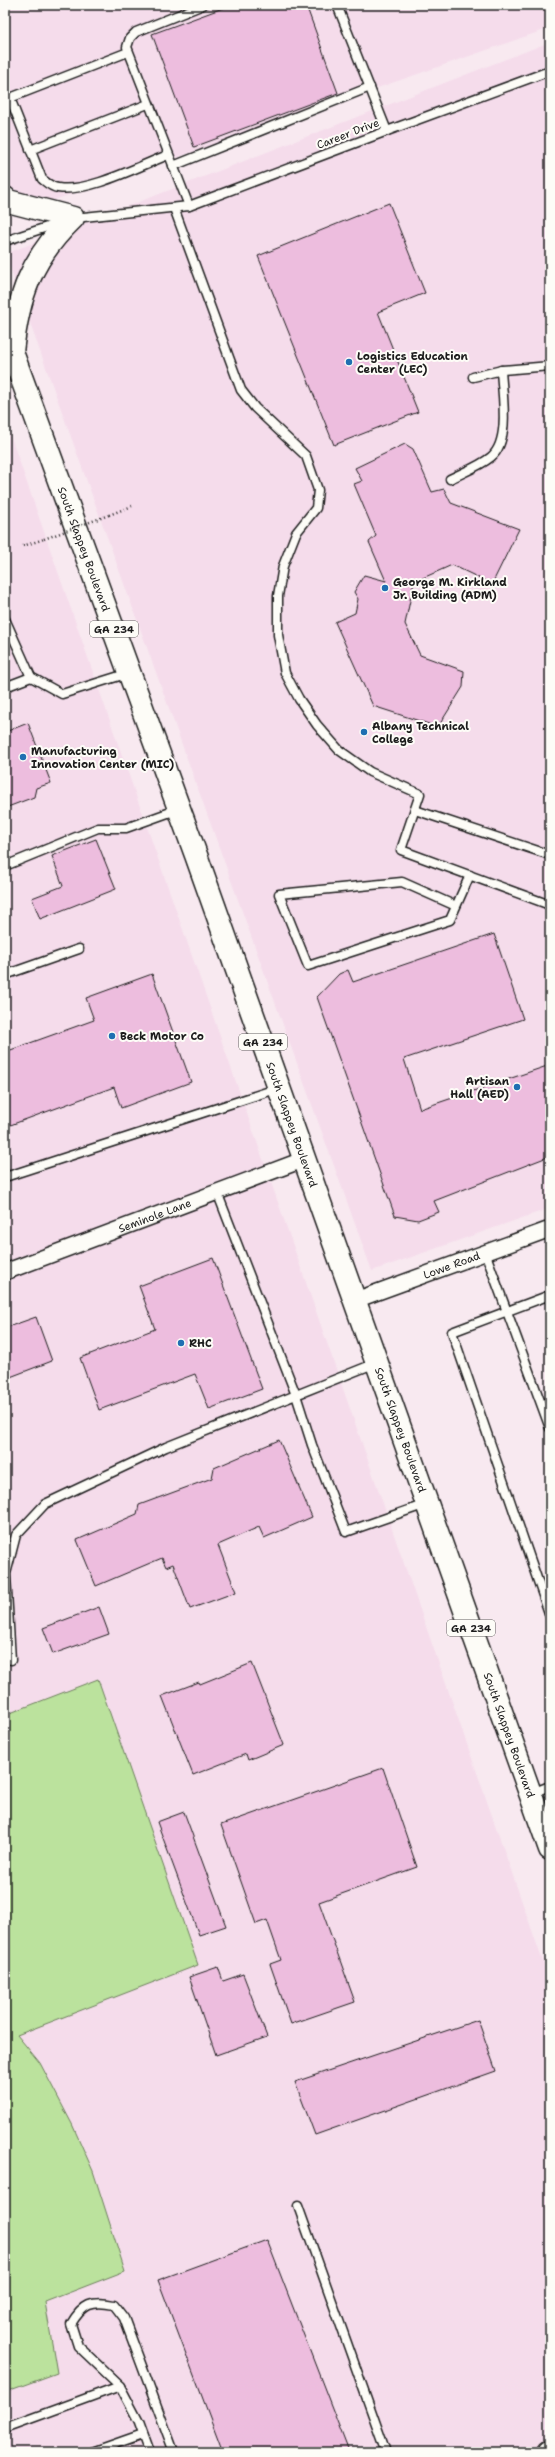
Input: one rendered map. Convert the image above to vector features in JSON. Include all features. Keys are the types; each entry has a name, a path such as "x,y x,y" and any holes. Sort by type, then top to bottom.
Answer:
{"main road":[{"path":"5,198 8,201 73,218 45,248 29,275 8,343"},
{"name":"South Slappey Boulevard","path":"8,343 130,673 280,1088 353,1301 426,1504 540,1790 550,1849"}],"street":[{"name":"Seminole Lane","path":"5,1272 305,1159"},
{"name":"Lowe Road","path":"353,1301 550,1229"}],"lane":[{"path":"189,206 128,52 130,38 136,32 203,5"},
{"name":"Career Drive","path":"5,241 73,218 189,206 388,131 337,5"},
{"path":"128,52 10,98 30,150 42,179 49,185 58,188 86,186 168,155"},
{"path":"388,131 544,73 550,73"},
{"path":"173,166 370,87"},
{"path":"30,150 148,104"},
{"path":"174,208 241,390 255,408 306,456 318,490 316,508 296,533 284,566 278,596 278,635 285,673 299,699 317,725 339,750 370,772 420,794 401,850 550,905"},
{"path":"474,377 500,370 550,366"},
{"path":"450,479 493,456 499,447 504,412 500,370"},
{"path":"5,618 31,677 62,694 130,673"},
{"path":"5,687 31,677"},
{"path":"5,866 98,828 126,828 179,808"},
{"path":"415,810 550,855"},
{"path":"456,906 402,882 279,894 308,966 450,920 470,876"},
{"path":"5,975 78,949"},
{"path":"5,1177 280,1088"},
{"path":"217,1192 296,1395 312,1445 346,1532 426,1504"},
{"path":"485,1252 550,1428"},
{"path":"550,1295 452,1332 550,1616"},
{"path":"11,1660 6,1574 16,1536 45,1504 166,1447 376,1363"},
{"path":"298,2206 386,2452"},
{"path":"150,2452 120,2386 78,2346 71,2324 79,2311 98,2302 114,2305 124,2318 174,2452"},
{"path":"5,2428 120,2386"},
{"path":"92,2452 143,2434"}],"path":[{"path":"22,546 132,506"}],"shaded area":[{"path":"5,5 550,5 550,28 5,217"},
{"name":"Albany Technical College","path":"550,42 550,1208 372,1271 5,254"},
{"path":"5,420 550,1982 550,2452 5,2452"}],"green space":[{"path":"98,1679 198,1965 17,2035 40,2063 72,2124 93,2171 125,2271 45,2302 57,2373 5,2392 5,1715"}],"building":[{"path":"231,5 306,5 338,93 194,147 152,34"},
{"name":"Logistics Education Center (LEC)","path":"389,203 425,293 378,312 418,412 334,445 258,256"},
{"name":"George M. Kirkland Jr. Building (ADM)","path":"405,444 413,449 432,492 444,489 451,503 519,529 492,584 452,565 414,582 405,624 420,655 464,671 463,687 438,727 373,706 335,622 355,613 358,599 354,592 364,575 386,581 369,542 376,536 354,484 362,481 355,468"},
{"name":"Manufacturing Innovation Center (MIC)","path":"28,723 51,783 36,788 34,797 5,808 5,732"},
{"path":"96,839 116,889 40,919 32,898 63,886 52,856"},
{"name":"Artisan Hall (AED)","path":"494,934 523,1019 404,1059 420,1109 550,1065 550,1156 434,1201 439,1212 418,1220 395,1216 317,997 339,974 348,970 353,982"},
{"name":"Beck Motor Co","path":"152,974 191,1082 121,1108 114,1087 5,1127 5,1052 94,1020 86,998"},
{"name":"RHC","path":"213,1258 262,1389 209,1409 195,1374 99,1410 80,1358 155,1329 139,1286"},
{"path":"36,1317 52,1361 5,1379 5,1328"},
{"path":"279,1440 312,1517 264,1538 259,1527 218,1545 236,1592 190,1609 173,1564 166,1567 162,1558 96,1586 77,1540 137,1514 139,1505 212,1478 214,1468"},
{"path":"99,1607 109,1634 53,1654 43,1628"},
{"path":"252,1663 284,1745 248,1760 246,1754 193,1775 162,1696 199,1682 200,1684"},
{"path":"383,1768 417,1867 319,1902 355,2002 291,2024 270,1964 281,1960 267,1920 256,1924 221,1825"},
{"path":"184,1812 226,1926 199,1935 157,1822"},
{"path":"218,1967 223,1981 243,1974 267,2037 216,2055 189,1977"},
{"path":"478,2020 496,2071 315,2135 295,2082"},
{"path":"267,2240 349,2452 223,2452 158,2280"}],"place":[{"name":"Logistics Education Center (LEC)","path":"349,362"},
{"name":"George M. Kirkland Jr. Building (ADM)","path":"385,588"},
{"name":"Albany Technical College","path":"364,732"},
{"name":"Manufacturing Innovation Center (MIC)","path":"23,757"},
{"name":"Beck Motor Co","path":"112,1036"},
{"name":"Artisan Hall (AED)","path":"517,1087"},
{"name":"RHC","path":"181,1343"}]}
